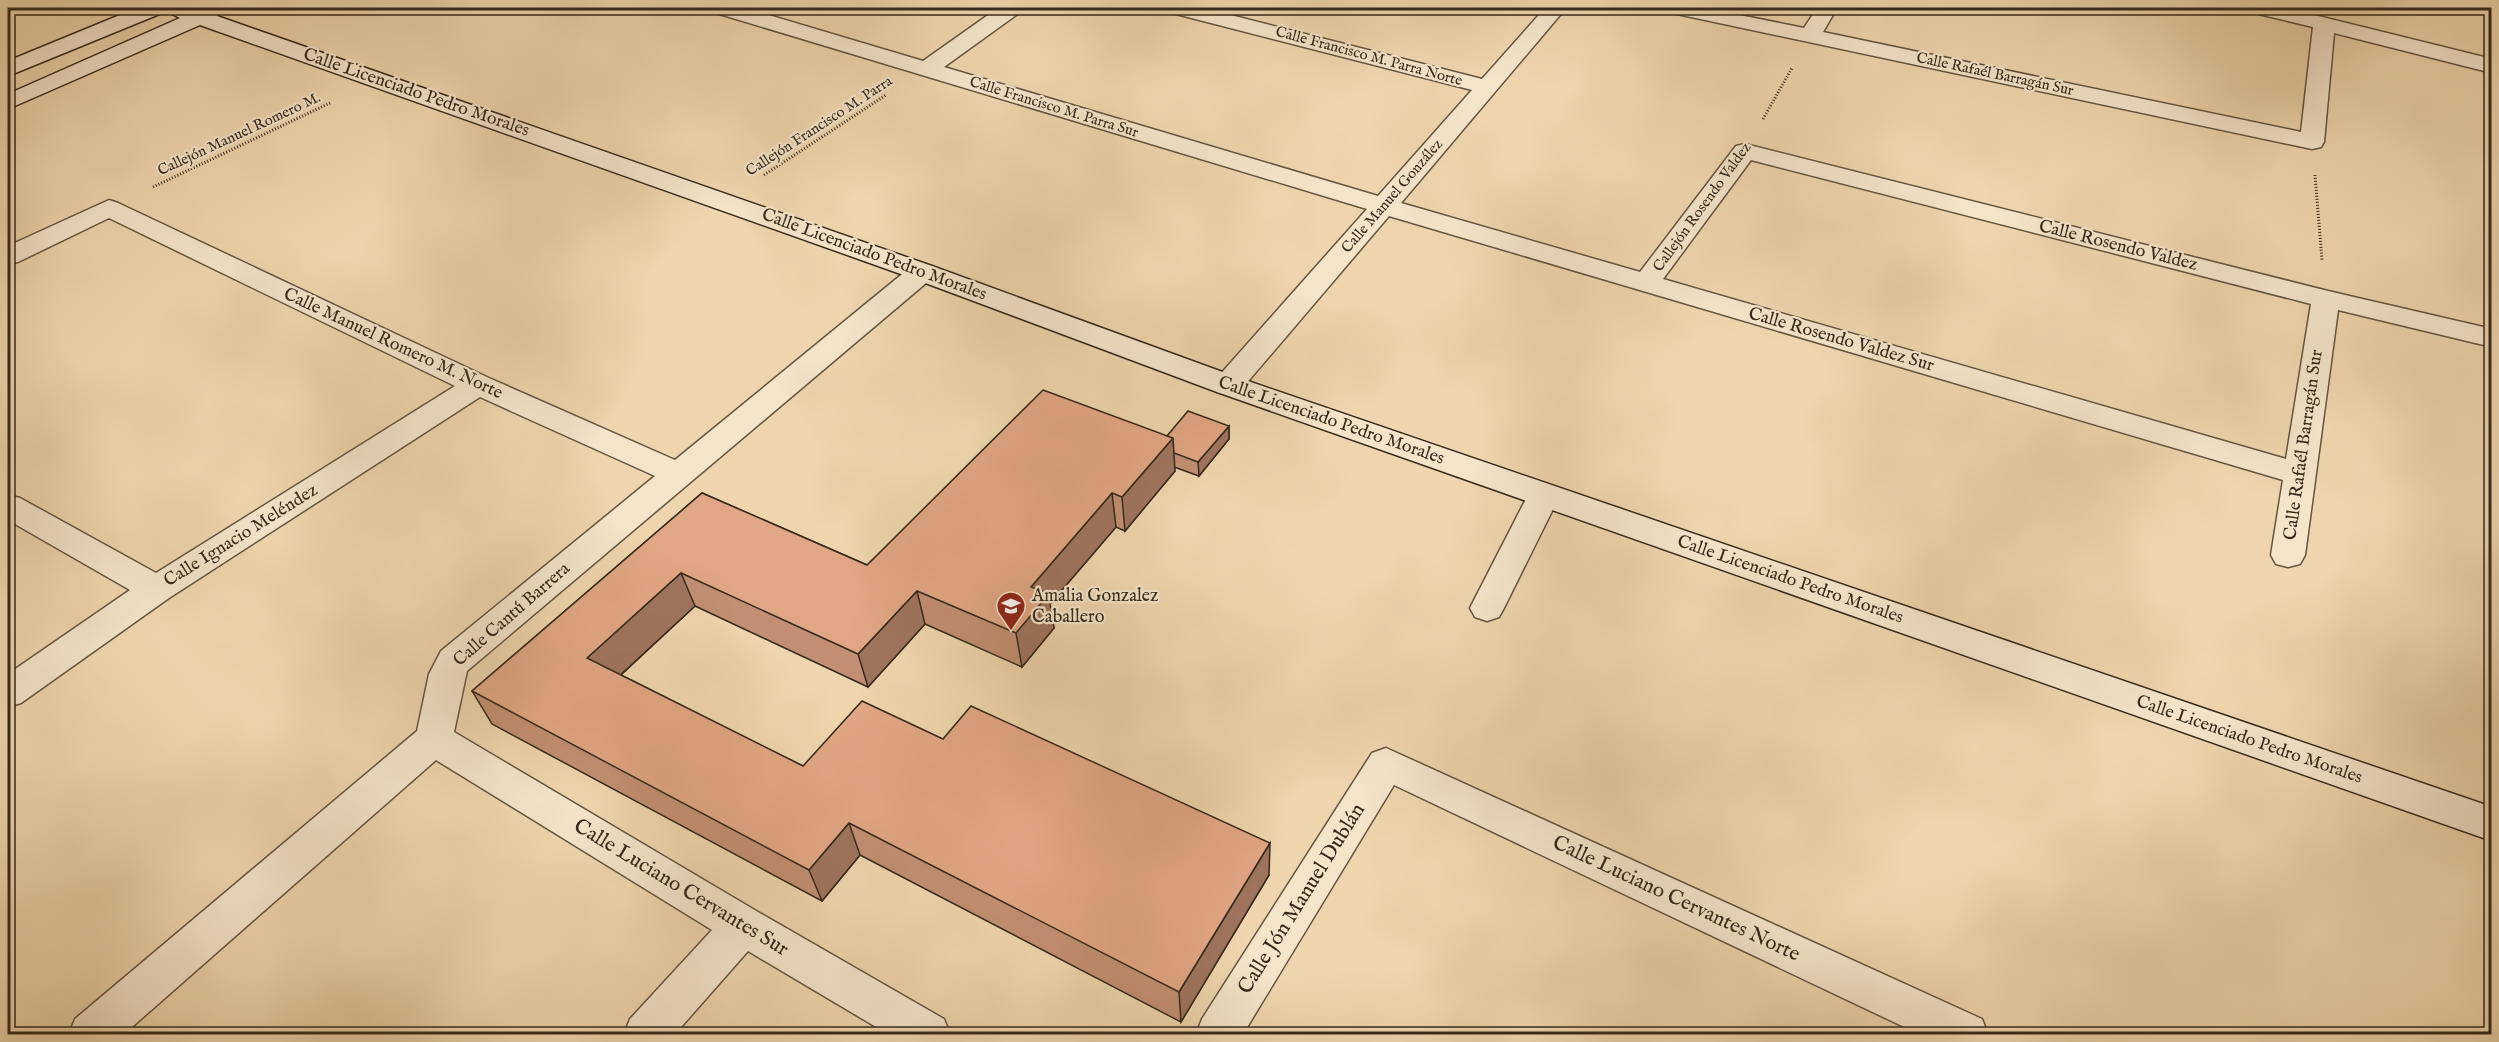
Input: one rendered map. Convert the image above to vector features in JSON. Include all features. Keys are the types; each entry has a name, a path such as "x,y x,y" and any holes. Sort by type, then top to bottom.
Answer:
{"street":[{"path":"8,69 154,8"},
{"name":"Calle Francisco M. Parra Sur","path":"724,8 1384,206"},
{"path":"926,69 1011,8"},
{"name":"Calle Francisco M. Parra Norte","path":"1180,8 1269,22 1487,87"},
{"name":"Calle Manuel González","path":"1228,386 1556,8"},
{"name":"Calle Rafaél Barragán Sur","path":"1677,8 2312,142"},
{"path":"1810,36 1827,8"},
{"path":"2262,8 2492,66"},
{"path":"8,102 198,11"},
{"name":"Calle Licenciado Pedro Morales","path":"198,11 378,80 922,272 1228,386 2492,824"},
{"path":"2312,142 2324,24"},
{"name":"Callejón Rosendo Valdez","path":"1646,283 1745,151"},
{"name":"Calle Rosendo Valdez","path":"1745,151 2326,299 2492,338"},
{"name":"Calle Rosendo Valdez Sur","path":"1384,206 2299,474"},
{"path":"8,256 109,208"},
{"name":"Calle Manuel Romero M. Norte","path":"109,208 478,385 680,475"},
{"name":"Calle Cantú Barrera","path":"434,739 447,674 454,661 922,272"},
{"name":"Calle Rafaél Barragán Sur","path":"2288,555 2326,299"},
{"name":"Calle Ignacio Meléndez","path":"8,693 157,589 478,385"},
{"path":"1487,608 1544,495"},
{"path":"8,506 157,589"},
{"path":"91,1035 434,739"},
{"name":"Calle Luciano Cervantes Sur","path":"434,739 742,926 928,1035"},
{"name":"Calle Jón Manuel Dublán","path":"1218,1035 1386,764"},
{"name":"Calle Luciano Cervantes Norte","path":"1386,764 1966,1035"},
{"path":"646,1035 742,926"}],"path":[{"name":"Callejón Rosendo Valdez","path":"1745,151 1810,36"},
{"name":"Callejón Francisco M. Parra","path":"724,202 926,69"},
{"name":"Callejón Manuel Romero M.","path":"109,208 378,80"},
{"path":"2312,142 2326,299"}],"building":[{"path":"1043,390 1173,438 1122,497 1112,493 1031,587 1049,594 1016,633 917,591 858,654 681,573 587,658 803,766 862,701 943,739 971,706 1270,843 1179,992 849,823 809,870 472,691 702,493 867,565"},
{"path":"1188,411 1229,426 1198,462 1174,453 1173,438 1167,436"}],"place":[{"name":"Amalia Gonzalez Caballero","path":"1011,632"}]}
